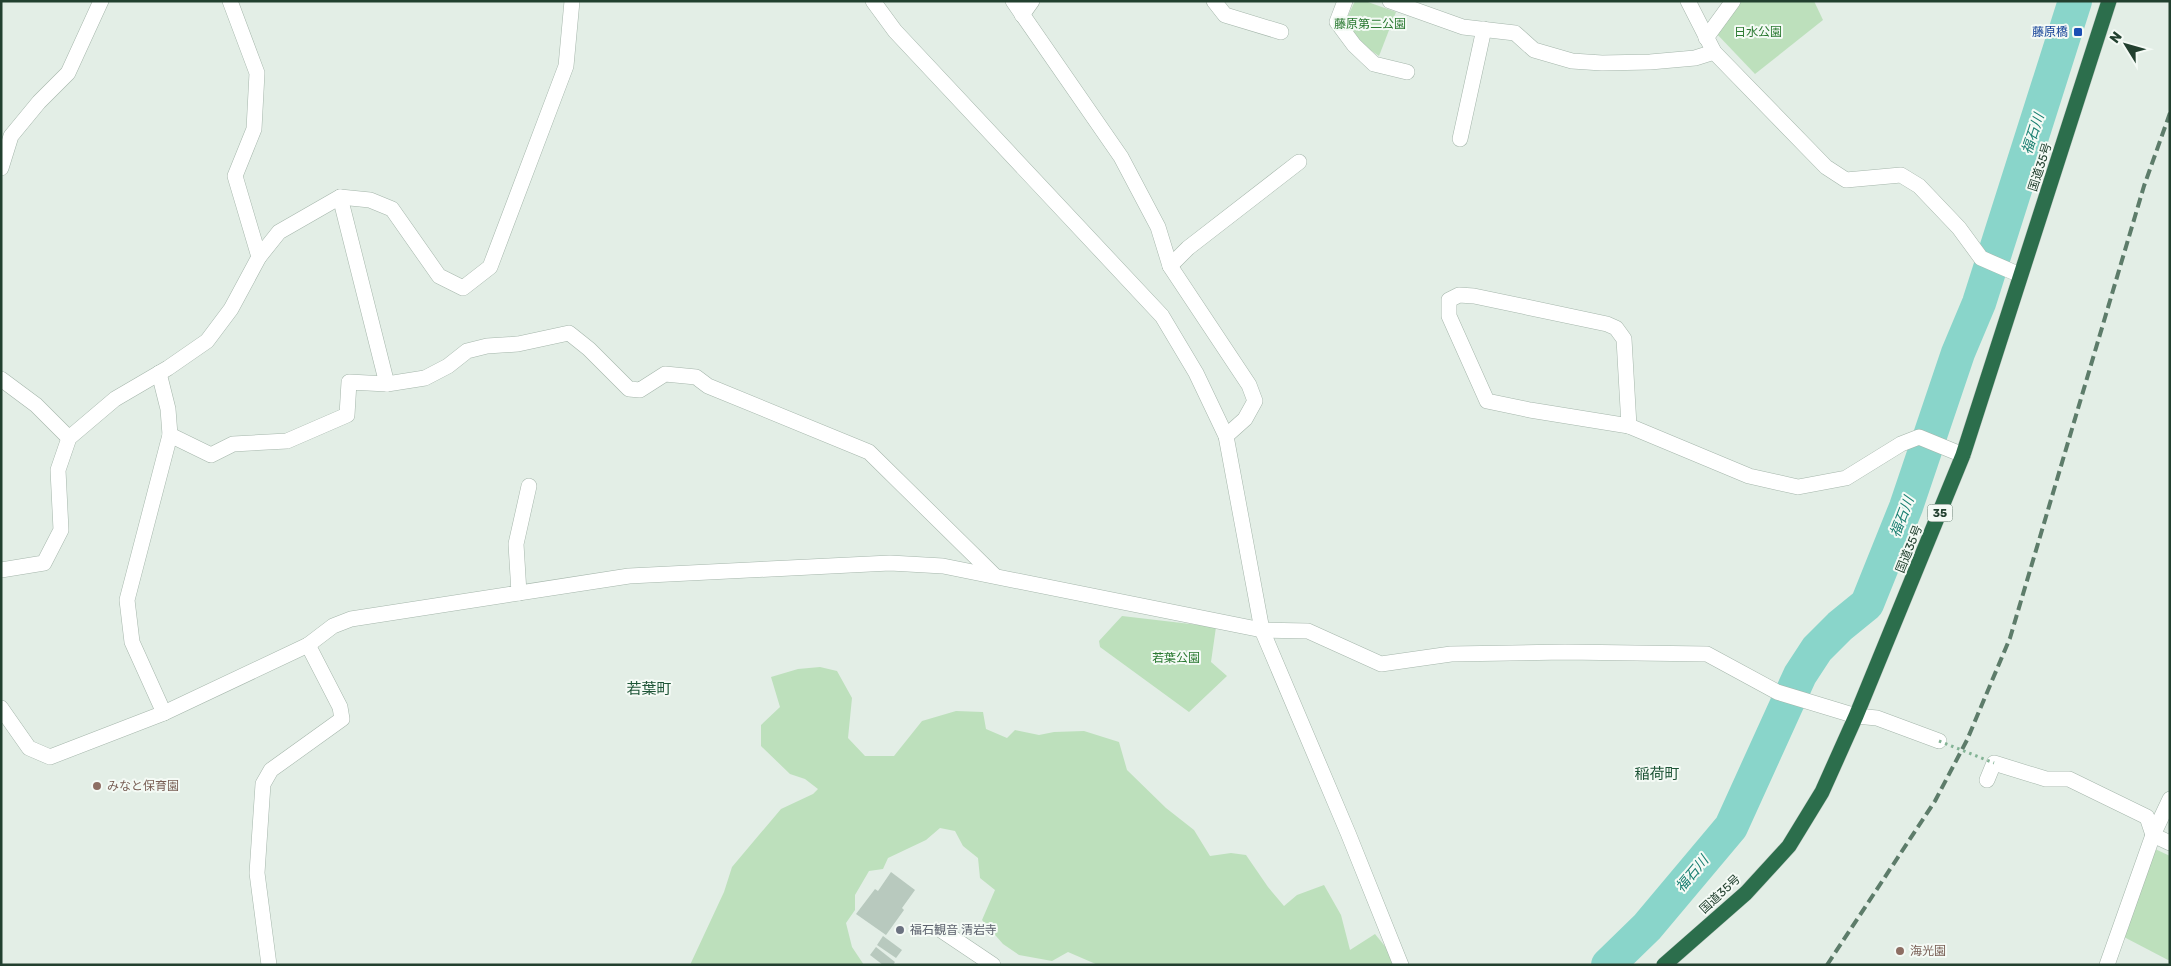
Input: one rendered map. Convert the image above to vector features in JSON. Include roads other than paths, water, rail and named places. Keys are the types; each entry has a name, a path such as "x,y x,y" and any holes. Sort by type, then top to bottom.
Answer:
{"highway":[{"name":"国道35号","path":"1664,965 1746,893 1789,846 1822,792 1856,716 1963,455 2109,1"}],"street":[{"path":"1,168 11,136 39,102 68,72 101,1"},
{"path":"230,1 257,73 254,129 235,176 258,257"},
{"path":"1,570 44,562 61,530 58,470 69,438 115,399 207,341 231,309 258,257 279,232 340,197 370,200 392,209 439,276 463,288 490,267 566,66 572,1"},
{"path":"872,1 895,31 1162,316 1196,373 1226,436 1262,630 1348,833 1400,965"},
{"path":"1013,1 1121,157 1158,227 1170,266 1249,385 1255,401 1245,420 1226,436"},
{"path":"1022,15 1032,1"},
{"path":"1214,1 1225,15 1281,32"},
{"path":"1345,1 1337,22 1354,45 1374,64 1407,72"},
{"path":"1390,1 1438,20 1463,27 1515,33 1534,50 1572,60 1602,63 1650,62 1694,58 1714,52"},
{"path":"1688,1 1714,52 1826,167 1846,180 1901,175 1919,186 1958,228 1981,258 2020,275"},
{"path":"1706,38 1733,1"},
{"path":"1460,139 1484,29"},
{"path":"1170,266 1188,248 1298,162"},
{"path":"340,197 387,384"},
{"path":"1629,426 1624,339 1616,328 1608,324 1474,296 1459,295 1449,300 1449,316 1487,401 1629,426 1748,476 1798,487 1846,478 1902,444 1919,437 1963,455"},
{"path":"170,435 211,455 233,444 287,441 347,415 349,382 387,384 425,378 448,366 467,351 473,349 486,346 518,344 569,333 629,389 640,390 665,374 696,377 708,386 869,452 994,575"},
{"path":"159,373 168,409 170,435 127,600 132,642 164,713"},
{"path":"1,379 36,405 69,438"},
{"path":"519,593 516,544 529,486"},
{"path":"1,708 29,748 50,757 164,713 308,645 333,626 351,619 629,576 890,563 943,566 994,575 1114,602 1262,630 1308,631 1381,664 1451,654 1565,652 1707,654 1777,692 1856,716 1877,718 1938,741"},
{"path":"269,965 257,874 264,784 271,770 342,719 340,707 308,645"},
{"path":"1987,780 1994,763 2046,779 2068,779 2147,816 2153,836"},
{"path":"2107,965 2153,836 2170,799"},
{"path":"2153,836 2170,843"},
{"path":"941,930 993,965"}],"waterway":[{"name":"福石川","path":"1608,965 1647,927 1731,827 1800,675 1817,649 1840,626 1867,604 1906,507 1958,353 1979,303 2075,1"}],"railway":[{"path":"1827,965 1935,801 1967,740 2010,638 2144,186 2170,113"}],"place":[{"name":"藤原橋","path":"2078,32"},
{"name":"みなと保育園","path":"97,786"},
{"name":"福石観音 清岩寺","path":"900,930"},
{"name":"海光園","path":"1900,951"}],"district":[{"name":"若葉町","path":"649,689"},
{"name":"稲荷町","path":"1657,774"}],"park label":[{"name":"藤原第二公園","path":"1370,24"},
{"name":"日水公園","path":"1758,32"},
{"name":"若葉公園","path":"1176,658"}]}
